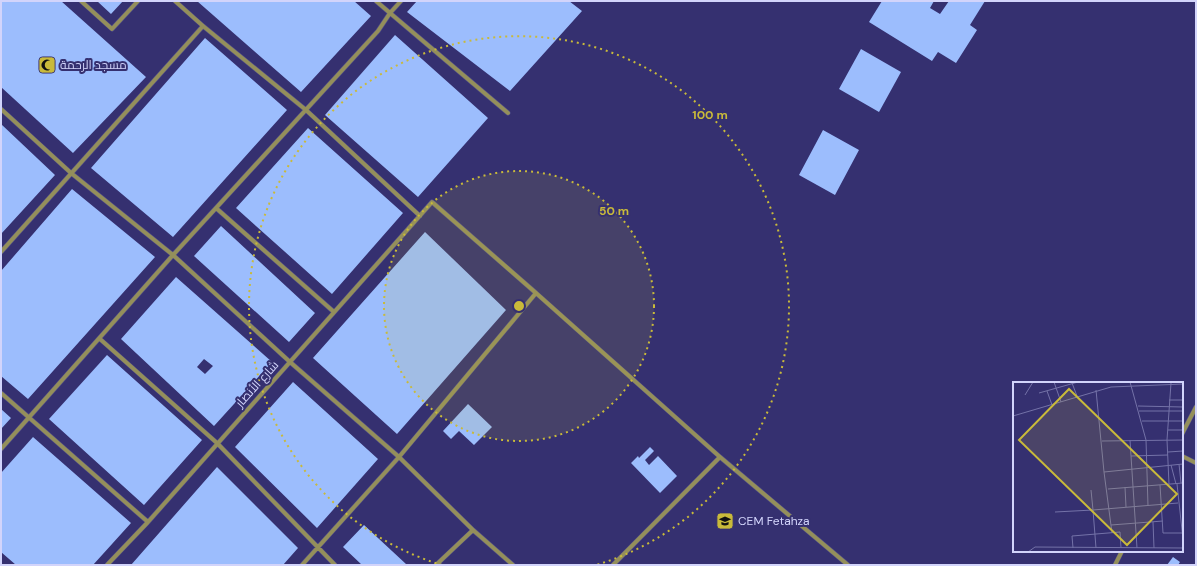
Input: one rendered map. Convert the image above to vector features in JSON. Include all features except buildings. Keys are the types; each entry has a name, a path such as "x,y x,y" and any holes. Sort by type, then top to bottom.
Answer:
{"street":[{"path":"81,1 112,29 138,1"},
{"path":"175,1 203,26 306,110 420,216"},
{"path":"376,1 508,113"},
{"path":"1,449 173,255 378,31 390,13 401,1"},
{"path":"1,252 203,26"},
{"path":"1,110 71,173 173,255 290,362 399,457 474,530 513,565"},
{"name":"شارع الأنصار","path":"107,565 148,522 432,202 536,293"},
{"path":"216,208 334,312"},
{"path":"302,565 399,457 536,293 720,457 848,565"},
{"path":"100,339 217,443 335,565"},
{"path":"1,393 148,522"},
{"path":"1183,432 1196,407"},
{"path":"1183,456 1196,463"},
{"path":"613,565 720,457"},
{"path":"436,565 474,530"},
{"path":"1115,565 1122,552"}],"place":[{"name":"مسجد الرحمة","path":"47,65"},
{"name":"CEM Fetahza","path":"725,521"}]}
